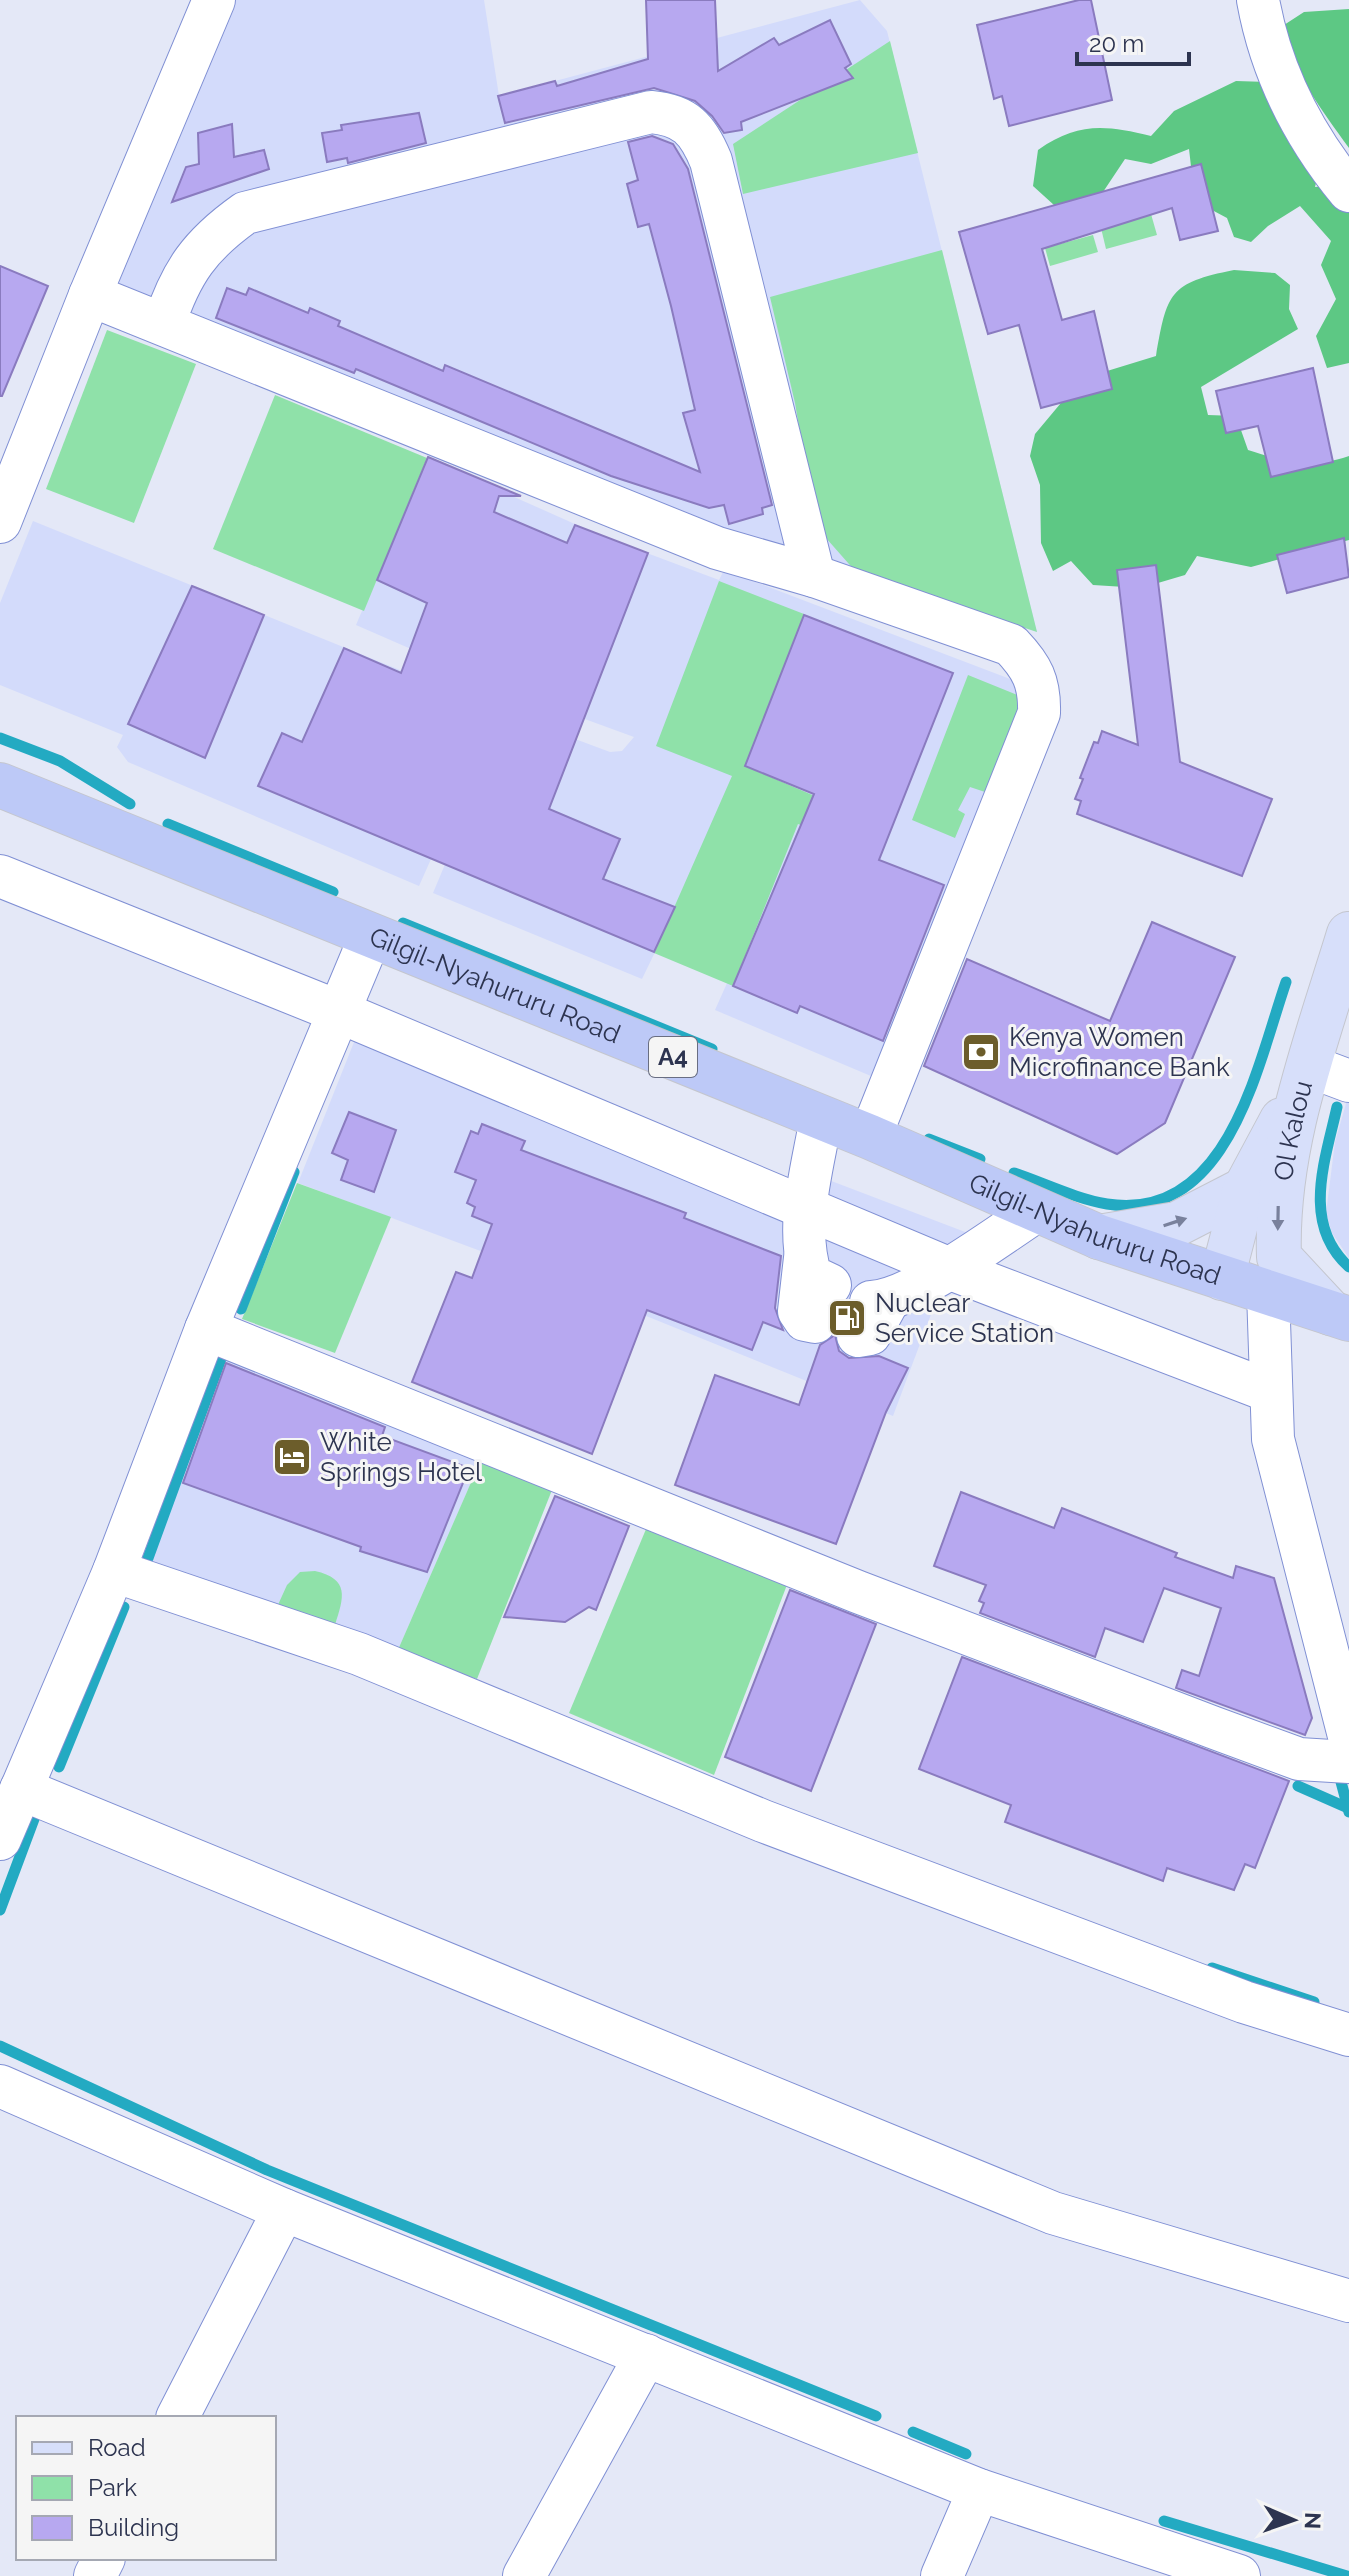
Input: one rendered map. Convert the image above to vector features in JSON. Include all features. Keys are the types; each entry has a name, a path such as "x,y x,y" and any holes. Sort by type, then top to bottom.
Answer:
{"highway":[{"name":"Gilgil-Nyahururu Road","path":"0,785 870,1137 1099,1237 1340,1316"}],"main road":[{"path":"1305,1076 1349,934"},
{"name":"Ol Kalou","path":"1222,1278 1245,1189 1305,1076"},
{"name":"Ol Kalou","path":"1305,1076 1277,1210 1279,1257 1340,1316"},
{"path":"1099,1237 1177,1224 1245,1189"}],"street":[{"path":"4,501 214,0"},
{"path":"1258,0 1266,42 1296,116 1349,191"},
{"path":"164,324 175,292 191,261 219,231 245,213 651,112 673,114 690,124 711,161 814,576"},
{"path":"90,295 717,548 814,576 1011,645 1028,663 1040,691 1039,713 870,1137"},
{"path":"0,876 337,1011 948,1268 1269,1391"},
{"path":"0,1839 114,1571 206,1329 371,935"},
{"path":"1305,1076 1349,1081"},
{"path":"817,1288 806,1209 821,1118"},
{"path":"872,1313 1038,1210"},
{"path":"1268,1292 1273,1439 1349,1736"},
{"path":"206,1329 844,1586 1212,1727 1299,1759 1349,1762"},
{"path":"114,1571 359,1654 763,1821 1244,2002 1349,2035"},
{"path":"21,1789 1053,2213 1349,2301"},
{"path":"0,2086 284,2210 979,2490 1239,2576"},
{"path":"178,2416 284,2210"},
{"path":"524,2576 646,2355"},
{"path":"942,2576 979,2490"}],"shaded area":[{"path":"236,0 484,0 499,96 860,0 887,31 1037,632 724,529 117,285 181,124"},
{"path":"427,458 604,537 719,580 724,570 1023,684 1026,691 878,1079 715,1010 798,824 804,827 817,797 745,766 642,979 433,893 508,714 610,752 622,751 634,737 505,690 356,625"},
{"path":"33,521 422,679 447,823 419,886 128,762 117,747 123,735 0,685 0,603"},
{"path":"358,1032 784,1189 792,1166 1015,1251 959,1282 936,1301 893,1416 545,1275 298,1183"},
{"path":"1349,1093 1349,1258 1332,1233 1326,1213 1335,1142"},
{"path":"228,1353 483,1455 397,1652 147,1568"}],"green space":[{"path":"1349,9 1349,148 1301,75 1284,25 1304,12"},
{"path":"890,41 918,153 743,194 733,144"},
{"path":"1236,81 1268,82 1326,143 1315,187 1349,184 1349,363 1327,368 1316,336 1336,299 1321,265 1331,241 1300,206 1268,226 1251,242 1234,237 1227,218 1195,201 1189,149 1151,164 1125,159 1095,204 1065,215 1033,186 1038,150 1052,141 1092,128 1151,136 1174,111"},
{"path":"1151,214 1157,235 1106,249 1101,228"},
{"path":"1093,235 1098,252 1050,266 1045,248"},
{"path":"942,250 1037,632 856,572 815,521 795,403 770,297"},
{"path":"1234,270 1275,273 1290,285 1289,309 1298,329 1201,387 1208,415 1236,416 1248,450 1275,458 1309,464 1349,456 1349,540 1251,567 1197,556 1185,575 1141,588 1093,585 1071,561 1053,571 1041,543 1040,485 1030,456 1035,434 1081,379 1156,356 1168,305 1184,286"},
{"path":"107,330 196,364 134,523 46,489"},
{"path":"275,395 427,458 364,611 213,549"},
{"path":"719,581 804,614 745,766 817,797 805,827 798,824 733,986 654,953 732,776 656,746"},
{"path":"968,675 1022,697 1021,724 985,792 970,787 958,810 965,814 955,838 912,820"},
{"path":"297,1183 391,1217 335,1353 242,1319"},
{"path":"483,1455 554,1485 477,1679 397,1652"},
{"path":"649,1522 790,1577 714,1775 569,1713"},
{"path":"315,1571 334,1579 342,1590 335,1625 277,1607 287,1585 300,1572"}],"building":[{"path":"646,0 715,0 718,71 774,38 779,45 830,20 851,64 845,68 853,78 741,122 742,130 724,133 712,116 695,101 654,88 505,123 498,96 555,81 557,86 648,59"},
{"path":"1079,0 1091,0 1112,100 1009,126 1002,96 994,99 977,25"},
{"path":"419,113 426,143 348,163 347,158 327,162 322,133 342,130 341,125"},
{"path":"232,124 234,157 264,150 269,169 172,202 186,167 199,164 198,133"},
{"path":"652,136 673,144 688,169 772,505 762,508 763,514 729,524 724,505 709,508 611,476 356,369 354,373 216,318 227,288 246,295 249,288 308,313 310,308 340,321 338,326 443,371 445,365 700,472 683,413 695,410 671,306 649,224 638,227 627,184 638,180 628,142"},
{"path":"1201,164 1218,231 1180,240 1172,208 1042,249 1062,320 1094,311 1112,389 1041,408 1019,325 988,334 959,232"},
{"path":"0,266 48,286 2,396 0,396"},
{"path":"1313,368 1333,462 1271,477 1258,426 1226,433 1216,391"},
{"path":"428,457 521,496 499,496 494,512 567,543 575,525 648,553 549,809 620,839 603,879 675,907 654,952 258,786 282,733 302,742 344,648 401,673 427,603 377,580"},
{"path":"1344,538 1349,577 1287,593 1277,555"},
{"path":"1156,565 1180,762 1272,799 1242,876 1077,814 1081,801 1075,799 1083,779 1080,778 1094,742 1098,743 1102,731 1138,745 1117,570"},
{"path":"192,586 264,615 205,758 128,724"},
{"path":"804,615 953,673 879,860 944,885 883,1041 800,1006 797,1013 733,986 814,794 745,766"},
{"path":"1152,922 1235,957 1165,1123 1117,1154 924,1066 967,959 1110,1021"},
{"path":"349,1112 396,1130 374,1192 341,1180 348,1160 332,1153"},
{"path":"482,1124 525,1141 521,1150 686,1213 684,1218 781,1256 775,1308 783,1330 763,1322 752,1350 647,1310 592,1454 412,1382 456,1272 472,1278 492,1224 472,1216 475,1207 467,1203 476,1180 455,1172 471,1131 478,1134"},
{"path":"835,1335 839,1351 849,1358 879,1356 908,1368 886,1412 836,1544 675,1485 715,1375 799,1405 820,1345"},
{"path":"226,1363 385,1427 382,1436 469,1468 427,1572 360,1551 361,1547 183,1483"},
{"path":"961,1492 1054,1528 1062,1508 1177,1553 1175,1557 1233,1578 1236,1566 1274,1578 1312,1718 1305,1735 1176,1688 1182,1670 1199,1676 1221,1608 1164,1588 1143,1642 1105,1628 1095,1657 980,1613 984,1603 979,1601 986,1585 934,1566"},
{"path":"555,1496 629,1526 596,1610 589,1607 565,1622 504,1617"},
{"path":"790,1590 876,1624 811,1791 725,1757"},
{"path":"962,1657 1289,1781 1255,1868 1245,1864 1234,1890 1167,1868 1163,1881 1005,1822 1011,1805 919,1769"}],"waterway":[{"path":"0,738 60,761 130,804"},
{"path":"168,824 333,892"},
{"path":"403,923 712,1049"},
{"path":"1014,1173 1072,1195 1107,1204 1148,1203 1182,1189 1209,1164 1231,1132 1249,1094 1286,982"},
{"path":"1337,1107 1323,1170 1321,1212 1334,1250 1349,1267"},
{"path":"929,1139 980,1159"},
{"path":"241,1309 294,1172"},
{"path":"148,1558 223,1353"},
{"path":"59,1767 124,1607"},
{"path":"1340,1778 1349,1812"},
{"path":"1298,1786 1348,1808"},
{"path":"0,1910 34,1819"},
{"path":"1212,1968 1314,2002"},
{"path":"0,2046 267,2170 876,2416"},
{"path":"913,2432 966,2454"},
{"path":"1164,2521 1347,2576"}],"place":[{"name":"Kenya Women Microfinance Bank","path":"981,1052"},
{"name":"Nuclear Service Station","path":"847,1318"},
{"name":"White Springs Hotel","path":"292,1457"}]}
